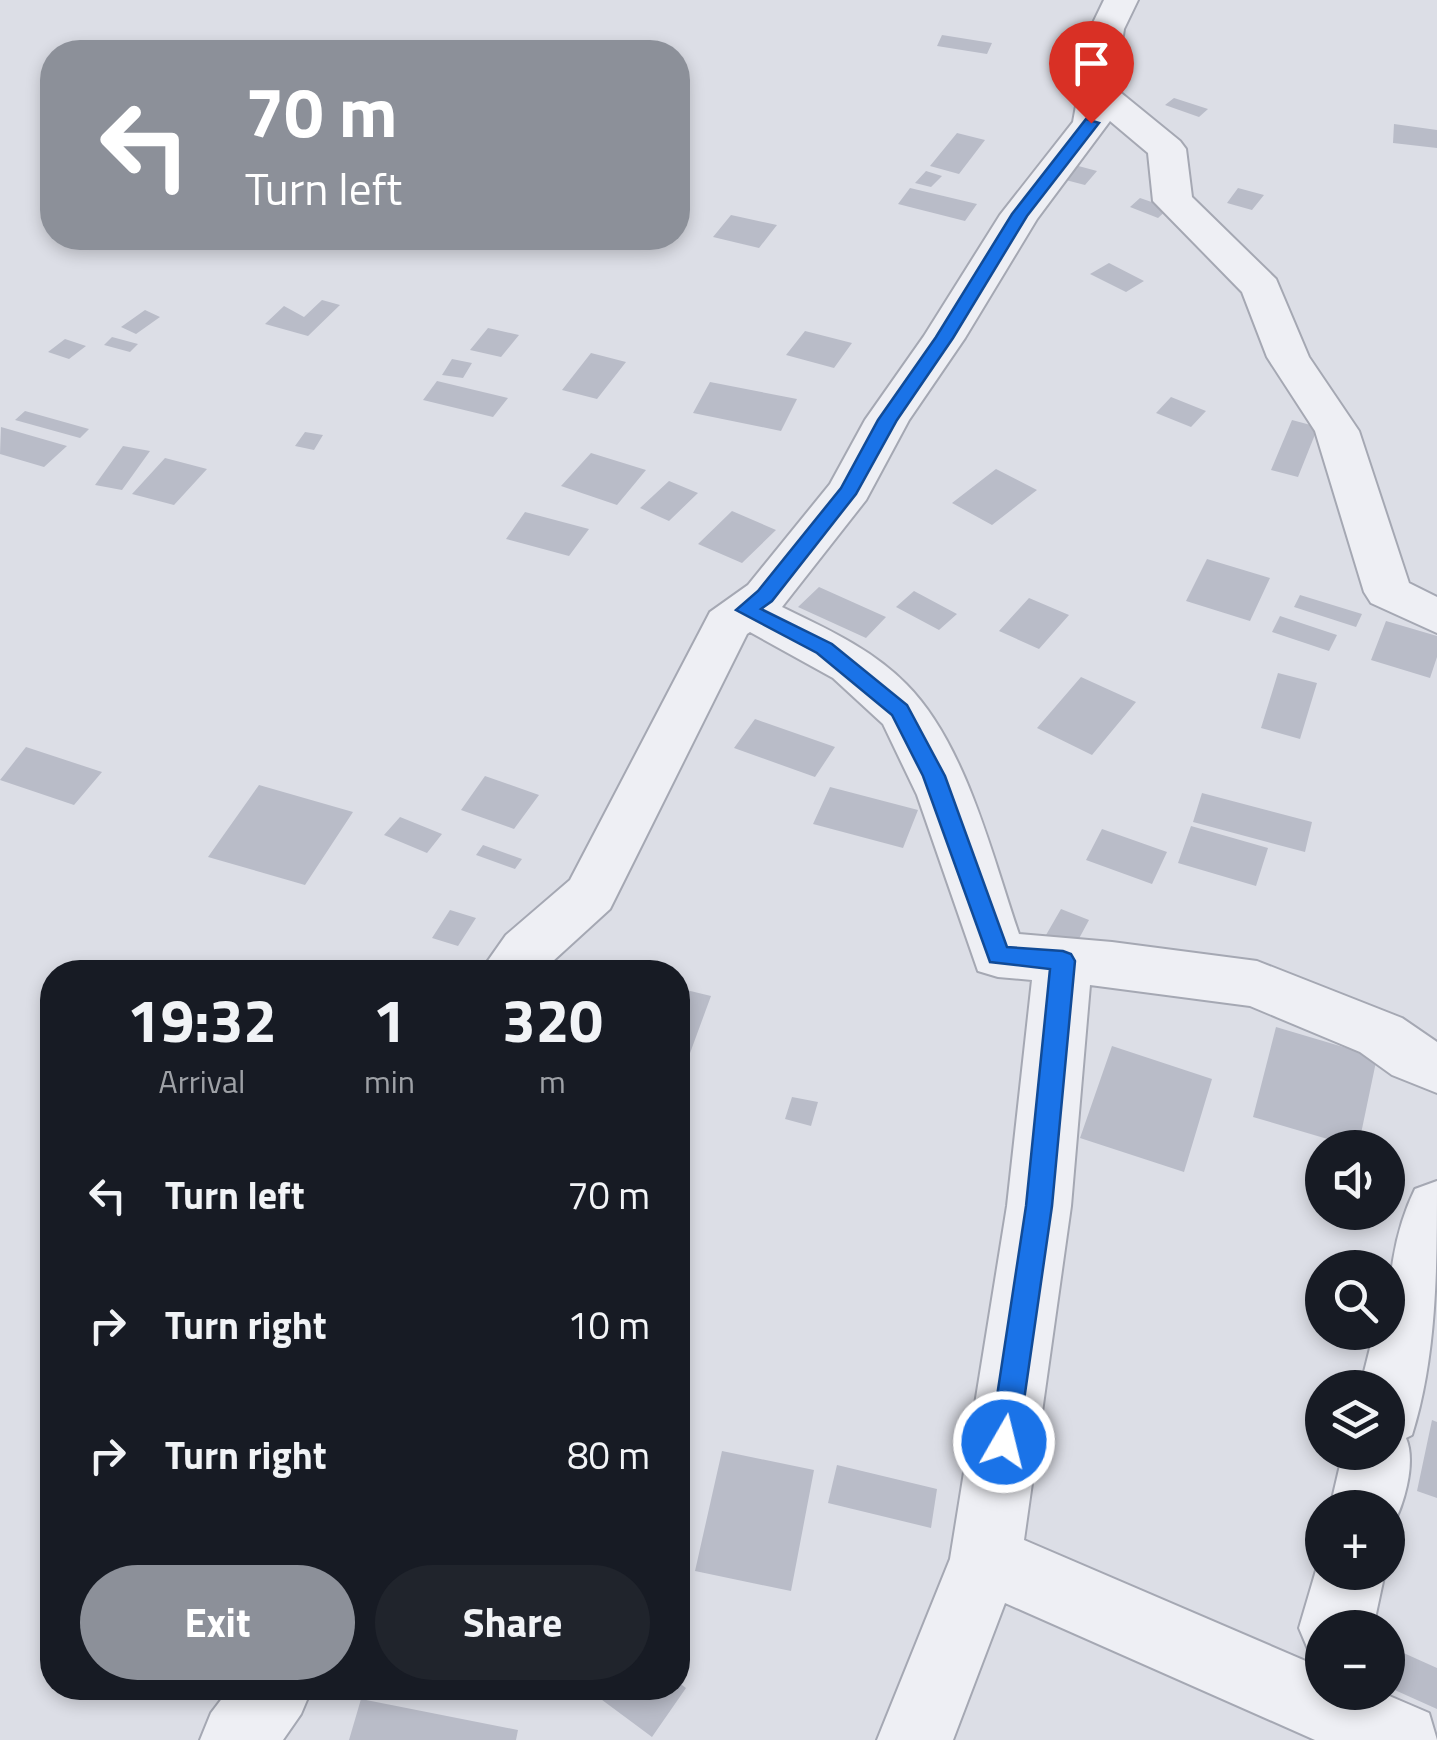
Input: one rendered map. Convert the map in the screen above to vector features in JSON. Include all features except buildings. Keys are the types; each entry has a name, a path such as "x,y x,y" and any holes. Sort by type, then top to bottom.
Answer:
{"street":[{"path":"517,960 521,952 576,910 590,894 727,624 765,596 850,490 888,420 1020,214 1091,123 1107,29 1121,0"},
{"path":"1098,92 1167,148 1174,201 1261,288 1288,357 1337,431 1388,592 1437,617"},
{"path":"746,610 824,648 900,710 934,776 998,955 1257,984 1381,1036 1412,1058 1437,1068"},
{"path":"915,1740 986,1559 1039,1206 1063,961"},
{"path":"1398,1370 1437,1208"},
{"path":"986,1559 1305,1687"},
{"path":"238,1740 266,1700"},
{"path":"1350,1710 1402,1740"}],"route":[{"path":"1004,1442 1039,1206 1063,961 998,955 934,776 900,710 824,648 746,610 765,596 850,490 888,420 1020,214 1091,123"}]}
